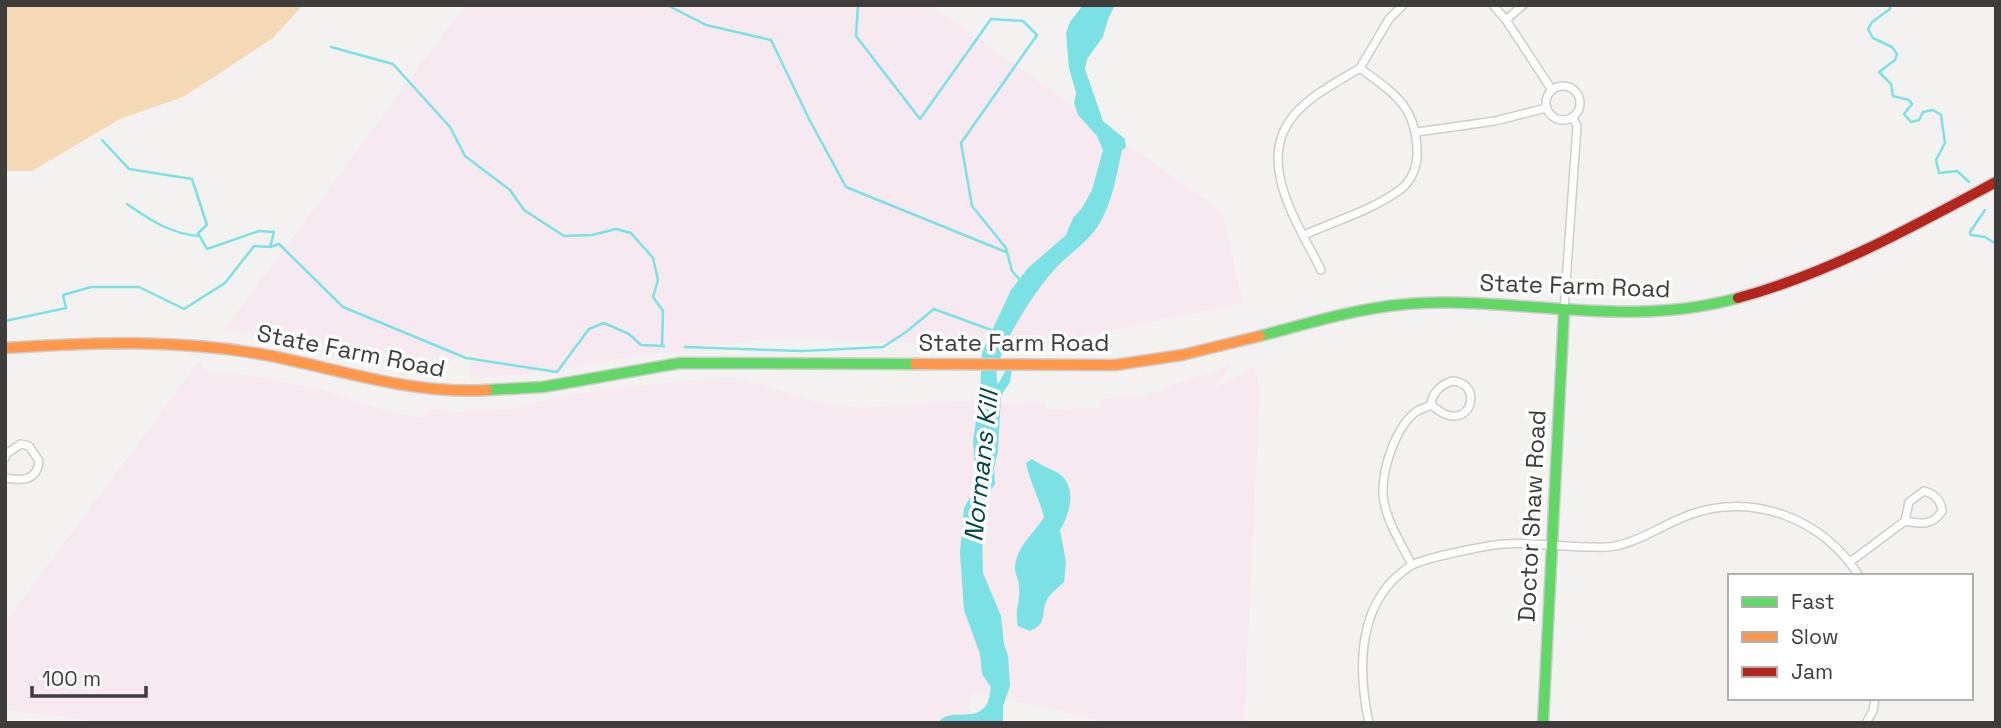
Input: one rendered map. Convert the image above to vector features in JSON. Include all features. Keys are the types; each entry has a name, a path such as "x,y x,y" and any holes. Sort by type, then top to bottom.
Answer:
{"main road":[{"name":"State Farm Road","path":"5,348 86,342 168,343 265,355 397,385 458,392 543,387 680,363 1093,366 1151,362 1198,353 1347,313 1392,305 1439,302 1624,314 1699,309 1761,294 1812,276 1877,246 1996,182"},
{"name":"Doctor Shaw Road","path":"1543,723 1564,311"}],"street":[{"path":"1321,270 1279,180 1277,154 1283,130 1314,96 1360,68 1389,19 1403,5"},
{"path":"1493,5 1506,20 1552,90"},
{"path":"1506,20 1523,5"},
{"path":"1304,235 1386,199 1403,188 1413,175 1417,157 1417,132 1404,104 1360,68"},
{"path":"1562,86 1577,93 1579,109 1573,118 1557,120 1552,117 1546,108 1546,98 1552,90 1562,86"},
{"path":"1417,132 1496,121 1546,108"},
{"path":"1564,311 1577,126 1573,118"},
{"path":"1452,381 1463,384 1470,393 1470,405 1460,415 1450,416 1432,405 1437,389 1452,381"},
{"path":"1412,565 1391,525 1383,496 1385,469 1391,450 1405,424 1416,412 1432,405"},
{"path":"5,458 7,453 21,444 29,446 39,461 33,477 26,480 5,478"},
{"path":"1850,562 1905,521 1909,502 1919,492 1932,493 1941,504 1942,511 1935,520 1916,523 1905,521"},
{"path":"1369,723 1363,671 1365,627 1377,600 1412,565 1503,544 1614,547 1691,514 1740,507 1766,509 1804,523 1831,541 1857,574"},
{"path":"1866,723 1873,711 1875,700"}],"shaded area":[{"path":"5,5 303,5 273,38 183,97 120,119 32,171 5,171"},
{"path":"465,5 931,5 1222,212 1243,303 1074,338 912,343 767,339 703,345 679,352 526,374 470,378 471,355 462,353 430,374 265,336 224,330"},
{"path":"199,361 204,372 249,375 320,390 376,408 420,418 434,408 449,412 510,409 612,388 731,377 824,404 860,408 963,401 1008,404 1046,402 1046,409 1100,408 1100,399 1144,396 1231,365 1215,387 1254,367 1260,390 1244,723 1113,723 972,692 968,708 980,723 113,723 5,710 5,623"}],"water":[{"name":"Normans Kill","path":"1083,5 1115,5 1103,37 1087,59 1085,69 1103,121 1125,139 1126,148 1122,150 1111,198 1098,226 1053,271 1036,293 1015,326 1000,359 997,373 998,384 1014,356 1010,382 1001,396 995,484 986,498 982,529 983,573 1001,616 1004,645 1008,655 1010,686 1003,706 1003,723 938,723 949,716 982,710 988,703 991,687 982,674 980,654 964,610 960,553 964,508 974,491 976,477 973,442 982,352 1011,290 1028,268 1066,235 1073,218 1092,190 1103,150 1097,136 1078,115 1074,103 1076,93 1069,68 1066,33 1070,22"},
{"path":"1032,459 1064,479 1068,485 1070,500 1067,516 1060,530 1066,562 1064,582 1045,603 1040,624 1030,631 1018,626 1019,583 1015,570 1021,548 1044,517 1026,463"}],"waterway":[{"path":"667,5 706,25 771,40 846,187 1006,252"},
{"path":"858,5 856,36 920,119 991,19 1023,21 1037,35 961,143 972,206 1006,248 1012,271 1020,280"},
{"path":"1890,5 1890,9 1872,22 1868,29 1873,38 1892,47 1897,54 1895,60 1879,72 1891,84 1893,96 1909,100 1912,104 1904,114 1911,122 1919,120 1923,112 1933,110 1941,115 1945,143 1936,160 1939,173 1957,171 1969,182"},
{"path":"331,47 393,64 450,127 465,156 510,190 524,210 564,236 592,235 616,229 631,233 653,258 658,280 653,297 663,311 662,346"},
{"path":"102,140 129,169 192,179 207,225 198,233 207,249 259,231 274,232 270,247"},
{"path":"127,204 170,229 199,236"},
{"path":"1985,210 1970,232 1971,235 1985,237 1996,244"},
{"path":"5,321 66,308 63,295 91,287 139,287 184,309 225,283 254,246 270,247 279,244 343,307 466,358 557,372 589,329 604,323 629,334 641,345 664,346"},
{"path":"685,347 802,351 883,347 934,309 994,331"}],"traffic: fast":[{"path":"1260,336 1341,315 1402,304 1463,303 1619,312 1698,307 1738,298"},
{"path":"1543,723 1564,311"},
{"path":"487,390 543,387 680,363 915,364"}],"traffic: slow":[{"path":"915,364 1115,365 1182,355 1260,336"},
{"path":"5,348 103,343 201,346 266,355 403,385 459,391 487,390"}],"traffic: jam":[{"path":"1738,298 1772,288 1838,262 1902,232 1996,182"}]}
